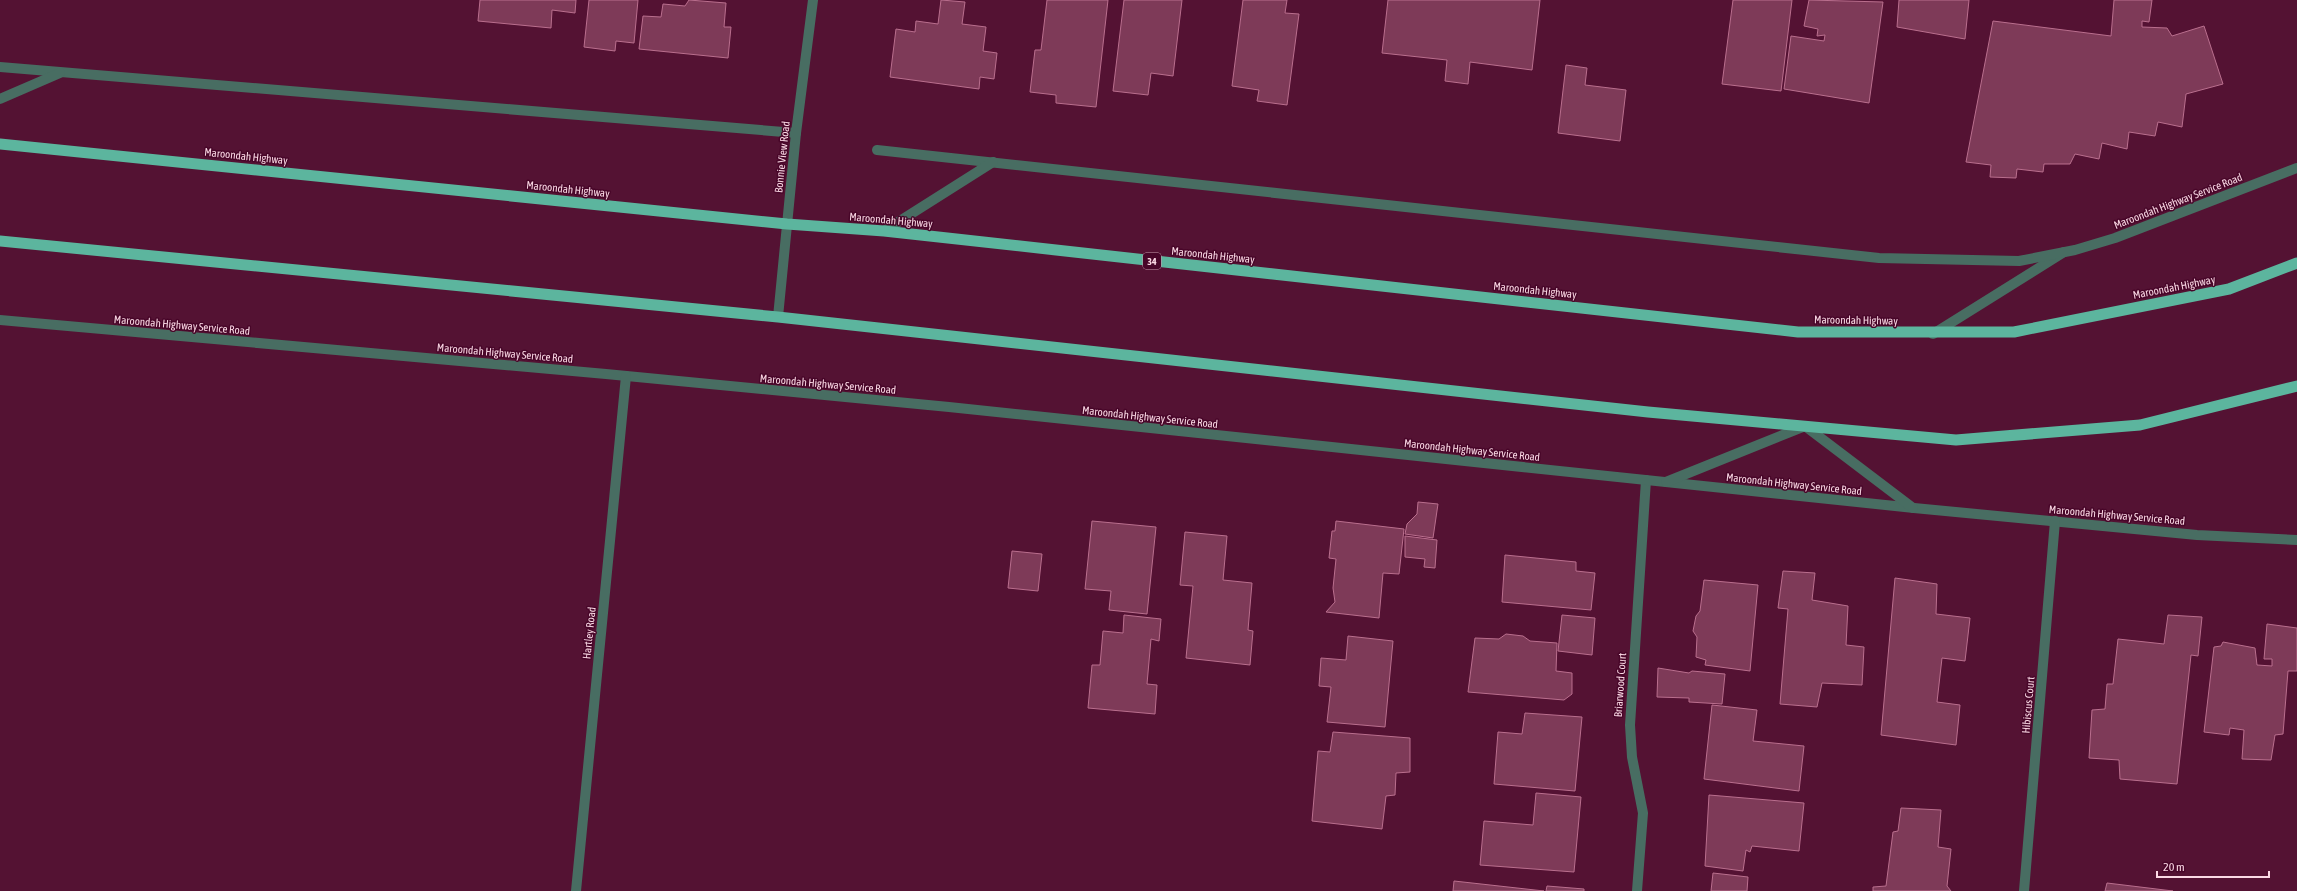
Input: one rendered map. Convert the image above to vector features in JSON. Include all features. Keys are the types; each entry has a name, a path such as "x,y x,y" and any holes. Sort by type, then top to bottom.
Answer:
{"highway":[{"name":"Maroondah Highway","path":"0,144 787,224 884,232 1798,332 1934,334 2014,332 2229,289 2297,263"},
{"path":"0,241 778,317 1648,412 1964,439 2140,425 2297,386"}],"street":[{"name":"Bonnie View Road","path":"778,317 796,133 813,0"},
{"path":"0,67 796,133"},
{"path":"0,100 61,72"},
{"name":"Maroondah Highway Service Road","path":"877,150 1879,258 2020,261 2066,252 2115,238 2297,168"},
{"path":"884,232 993,162"},
{"name":"Maroondah Highway Service Road","path":"1934,334 2066,252"},
{"name":"Maroondah Highway Service Road","path":"0,320 626,376 941,407 1914,508 2197,535 2297,540"},
{"name":"Hartley Road","path":"576,891 626,376"},
{"path":"1664,483 1805,426 1914,508"},
{"name":"Briarwood Court","path":"1637,891 1643,813 1632,757 1630,725 1646,480"},
{"name":"Hibiscus Court","path":"2024,891 2055,521"}],"building":[{"path":"480,0 576,0 575,13 552,10 551,28 478,21"},
{"path":"589,0 638,0 634,43 616,41 615,51 584,47"},
{"path":"689,0 726,3 724,27 731,27 728,58 639,49 643,16 661,17 663,4 685,6"},
{"path":"941,0 965,2 962,24 986,27 983,51 997,53 994,79 980,77 979,89 890,77 896,29 915,32 916,21 938,24"},
{"path":"1047,0 1108,0 1096,107 1056,103 1056,95 1030,92 1035,50 1041,50"},
{"path":"1124,0 1182,0 1173,76 1151,73 1148,95 1113,91"},
{"path":"1243,0 1287,0 1285,13 1299,14 1287,105 1257,101 1259,90 1232,86"},
{"path":"1388,0 1540,0 1532,70 1470,62 1468,84 1445,81 1447,60 1382,53"},
{"path":"1733,0 1792,0 1781,91 1722,84"},
{"path":"1809,0 1883,2 1869,103 1784,89 1791,36 1824,41 1825,35 1817,36 1818,29 1804,26"},
{"path":"1899,0 1969,0 1965,39 1897,27"},
{"path":"2114,0 2152,0 2149,22 2142,21 2142,27 2167,28 2172,36 2204,26 2223,84 2186,94 2182,127 2158,122 2155,136 2129,132 2127,149 2102,143 2099,159 2075,154 2070,164 2044,164 2043,172 2017,169 2016,178 1990,177 1991,165 1966,162 1993,21 2111,36"},
{"path":"1566,65 1587,68 1585,85 1626,90 1620,141 1558,133"},
{"path":"1418,502 1438,504 1433,538 1405,534 1407,524 1417,514"},
{"path":"1092,521 1156,527 1147,614 1109,610 1111,591 1085,589"},
{"path":"1336,521 1404,529 1399,574 1383,573 1379,618 1326,612 1335,602 1333,588 1336,559 1329,558 1332,531 1335,531"},
{"path":"1185,532 1227,536 1223,580 1252,583 1248,630 1253,631 1250,665 1186,658 1193,586 1180,585"},
{"path":"1405,536 1437,540 1435,568 1424,567 1425,559 1405,557"},
{"path":"1012,551 1042,554 1038,591 1008,588"},
{"path":"1505,555 1576,562 1576,571 1595,573 1591,610 1502,602"},
{"path":"1783,571 1815,573 1812,600 1848,606 1846,645 1864,647 1862,685 1822,683 1817,707 1780,704 1788,609 1778,608"},
{"path":"1895,578 1937,584 1936,614 1970,618 1965,661 1942,658 1937,702 1960,705 1956,745 1881,735"},
{"path":"1704,580 1758,585 1750,671 1705,665 1706,660 1696,657 1697,637 1693,631 1696,616 1700,611"},
{"path":"1124,615 1161,619 1159,641 1151,639 1147,684 1157,685 1155,714 1088,708 1092,665 1100,665 1103,631 1123,633"},
{"path":"1562,615 1595,618 1592,655 1558,651"},
{"path":"2168,615 2202,617 2198,656 2191,655 2177,784 2120,779 2119,760 2089,758 2092,710 2105,709 2107,684 2113,684 2118,639 2164,644"},
{"path":"2267,624 2297,628 2297,671 2288,671 2283,734 2275,735 2271,760 2242,759 2244,730 2230,728 2229,735 2204,732 2214,647 2221,646 2223,642 2255,648 2257,665 2272,666 2272,659 2264,659"},
{"path":"1506,634 1523,636 1530,641 1557,643 1556,671 1572,673 1572,694 1564,700 1468,692 1475,638 1499,639"},
{"path":"1348,636 1393,641 1385,727 1327,722 1331,687 1319,686 1321,658 1346,660"},
{"path":"1658,668 1689,673 1692,671 1725,674 1722,704 1689,702 1689,698 1657,697"},
{"path":"1712,705 1757,710 1753,741 1804,746 1799,791 1704,779"},
{"path":"1525,713 1582,717 1575,791 1494,784 1498,732 1522,734"},
{"path":"1333,732 1410,738 1410,772 1396,773 1395,795 1386,796 1382,829 1312,821 1318,751 1330,752"},
{"path":"1536,793 1581,797 1574,872 1480,865 1484,821 1533,825"},
{"path":"1709,795 1804,803 1799,851 1752,846 1750,852 1746,850 1743,871 1705,866"},
{"path":"1901,808 1941,810 1938,847 1951,849 1947,886 1951,891 1873,891 1873,887 1886,886 1893,832 1898,831"},
{"path":"1713,873 1748,877 1747,891 1711,891"},
{"path":"1454,881 1544,891 1453,891"},
{"path":"2107,883 2173,891 2105,891"},
{"path":"1547,886 1584,889 1584,891 1546,891"}]}
